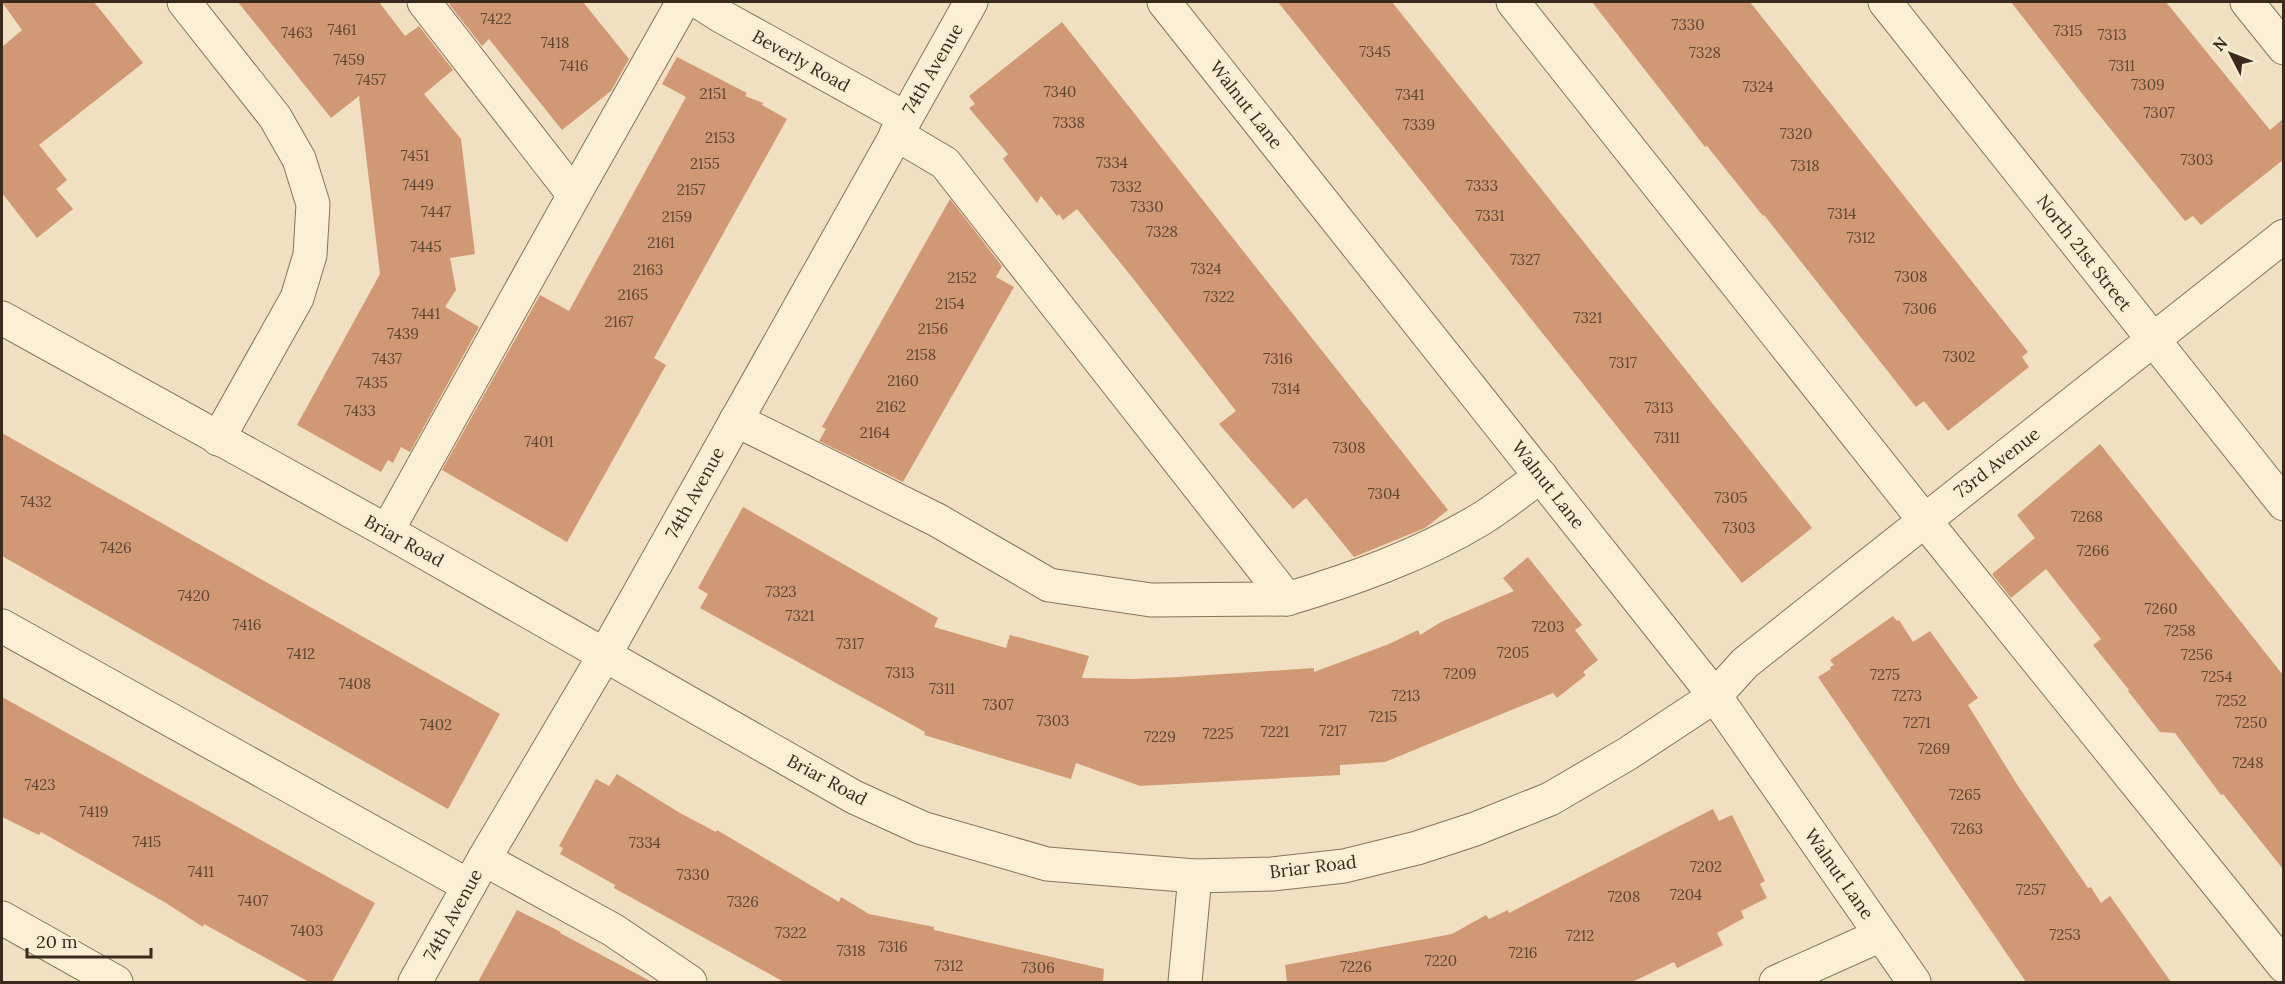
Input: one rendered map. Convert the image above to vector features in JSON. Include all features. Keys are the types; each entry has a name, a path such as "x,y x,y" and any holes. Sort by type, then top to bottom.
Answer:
{"street":[{"path":"184,2 275,117 299,159 313,204 309,255 297,298 218,439"},
{"path":"424,2 574,195"},
{"path":"387,531 683,2"},
{"name":"Beverly Road","path":"699,2 901,126 945,163 1287,599"},
{"name":"74th Avenue","path":"415,982 604,656 971,2"},
{"name":"Walnut Lane","path":"1164,2 1715,696 1914,982"},
{"path":"1513,2 1925,521 2283,966"},
{"name":"North 21st Street","path":"1886,2 2283,504"},
{"path":"2247,2 2283,48"},
{"name":"73rd Avenue","path":"1715,696 1745,663 2283,236"},
{"name":"Briar Road","path":"2,318 387,531 854,797 922,828 1047,864 1195,876 1272,874 1344,866 1417,848 1474,829 1550,799 1627,754 1715,696"},
{"path":"736,420 937,520 1049,585 1151,600 1287,599 1347,581 1413,554 1482,518 1541,476"},
{"path":"2,626 477,873 613,930 690,982"},
{"path":"1185,982 1195,876"},
{"path":"2,918 116,982"},
{"path":"1776,982 1881,935"}],"building":[{"path":"2,2 94,2 143,63 39,145 67,180 56,189 73,209 37,238 2,193 2,47 22,30"},
{"path":"238,2 379,2 405,36 419,26 453,70 424,94 461,139 475,254 450,258 456,290 445,307 479,327 410,452 401,447 393,463 388,460 381,472 297,425 380,274 359,96 331,118"},
{"path":"453,2 583,2 629,59 611,91 562,130 489,39 482,46 449,4"},
{"path":"1278,2 1392,2 1812,528 1742,583"},
{"path":"1592,2 1750,2 2028,352 2022,357 2029,367 1948,431 1924,401 1916,407 1764,215 1707,146 1705,147"},
{"path":"2011,2 2166,2 2270,130 2283,119 2283,160 2201,225 2193,216 2185,221"},
{"path":"1062,22 1448,510 1425,528 1354,557 1306,498 1293,509 1219,424 1236,411 1077,209 1063,220 1041,196 1037,203 1003,159 1008,154 969,108 975,104 969,96"},
{"path":"677,57 747,93 745,96 763,103 762,105 787,119 654,358 666,365 567,542 442,470 540,295 569,311 686,97 662,84"},
{"path":"950,199 1002,266 996,277 1014,287 903,482 819,441 826,429 822,427"},
{"path":"2,433 500,714 448,809 2,556"},
{"path":"2100,444 2283,675 2283,869 2223,794 2221,795 2175,733 2160,732 2093,645 2101,639 2046,569 2011,598 1992,574 2035,538 2017,515"},
{"path":"743,507 938,618 934,627 1006,648 1010,635 1089,656 1082,678 1133,679 1314,668 1314,672 1389,644 1418,630 1420,635 1441,622 1514,591 1503,578 1528,557 1582,625 1575,630 1598,660 1583,672 1586,675 1557,698 1553,693 1385,762 1340,765 1340,775 1140,786 1076,763 1071,779 924,735 925,732 700,608 708,594 698,588"},
{"path":"1893,616 1897,621 1899,620 1913,642 1930,631 1978,698 1968,705 2018,786 2088,888 2091,887 2101,903 2110,896 2171,982 2026,982 1818,677 1834,665 1830,660"},
{"path":"2,697 375,903 332,982 309,982 204,924 203,927 166,903 41,832 39,835 2,817"},
{"path":"617,774 680,813 716,832 717,830 839,902 841,897 869,914 934,927 934,930 1104,969 1103,982 784,982 614,888 615,885 560,854 563,848 559,846 596,779 609,786"},
{"path":"1713,809 1719,821 1732,815 1765,881 1760,884 1767,898 1741,911 1744,918 1717,933 1723,945 1677,968 1674,962 1632,982 1287,982 1285,965 1452,934 1486,915 1489,919 1508,910 1509,913"},
{"path":"517,910 561,932 652,982 478,982"}]}
